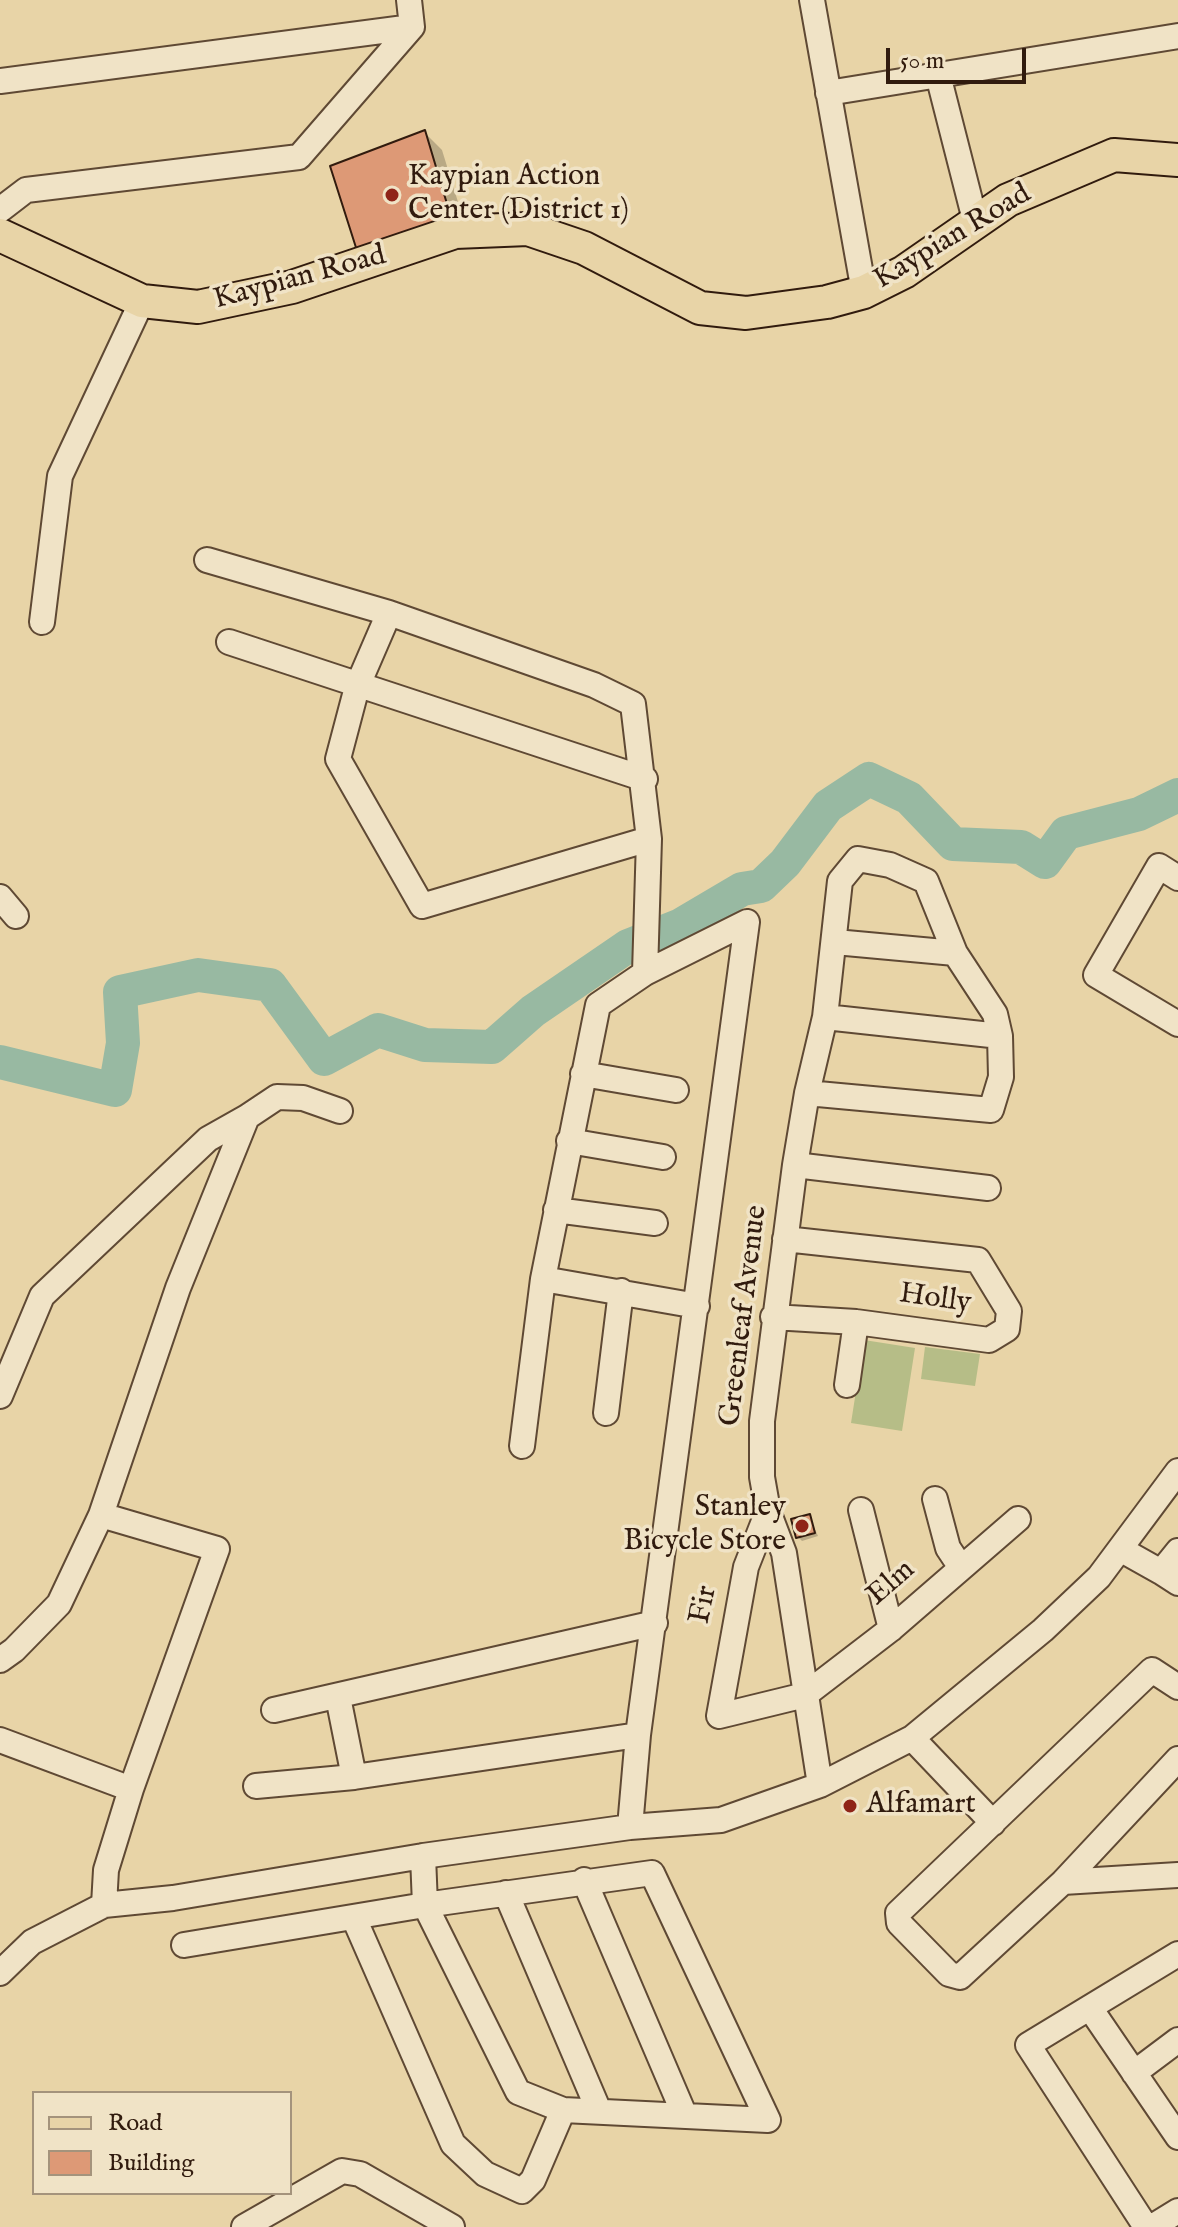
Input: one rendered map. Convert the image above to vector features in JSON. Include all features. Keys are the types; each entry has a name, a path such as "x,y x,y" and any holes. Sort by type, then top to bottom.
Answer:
{"main road":[{"name":"Kaypian Road","path":"0,235 142,301 198,307 246,299 455,232 528,229 584,248 700,308 746,313 827,302 864,292 904,272 975,220 1064,174 1114,155 1178,160"}],"street":[{"path":"0,210 26,190 299,157 412,27 409,0"},
{"path":"812,0 864,292"},
{"path":"0,81 412,27"},
{"path":"828,93 1178,36"},
{"path":"938,75 975,220"},
{"path":"42,622 60,476 142,301"},
{"path":"207,560 389,613 594,685 633,704 645,779 649,839 645,967"},
{"path":"389,613 357,687 338,759 422,906 649,839"},
{"path":"229,642 357,687 645,779"},
{"name":"Greenleaf Avenue","path":"820,1785 784,1553 768,1511 762,1477 762,1421 795,1165 807,1093 825,1017 840,881 858,859 890,865 926,881 955,953"},
{"path":"1178,878 1159,866 1096,975 1178,1024"},
{"path":"0,897 16,916"},
{"path":"522,1446 543,1279 598,1005 645,967 747,922 638,1735 630,1827"},
{"path":"807,1093 991,1110 1001,1077 1000,1036 995,1014 955,953 835,942"},
{"path":"825,1017 1000,1036"},
{"path":"583,1074 676,1090"},
{"path":"0,1396 42,1296 208,1139 277,1097 303,1098 340,1111"},
{"path":"0,1660 59,1604 101,1515 178,1288 247,1117"},
{"path":"569,1141 663,1157"},
{"path":"795,1165 988,1188"},
{"path":"556,1210 655,1223"},
{"name":"Holly","path":"773,1317 856,1322 989,1340 1007,1329 1009,1311 978,1260 785,1239"},
{"path":"543,1279 697,1306"},
{"path":"606,1413 621,1291"},
{"path":"847,1385 856,1322"},
{"path":"0,1973 32,1942 104,1905 173,1898 423,1856 630,1827 721,1820 820,1785 912,1738 1043,1630 1099,1577 1178,1471"},
{"path":"935,1499 948,1548 960,1566"},
{"path":"861,1510 891,1629"},
{"name":"Fir","path":"768,1511 746,1567 732,1630 719,1716 805,1695"},
{"path":"101,1515 217,1549 131,1789 106,1870 104,1905"},
{"name":"Elm","path":"805,1695 891,1629 960,1566 1018,1519"},
{"path":"1120,1549 1169,1578 1178,1551"},
{"path":"274,1710 655,1623"},
{"path":"1178,1687 1152,1670 898,1913 899,1923 949,1974 960,1977 1063,1882 1178,1759"},
{"path":"338,1697 354,1777"},
{"path":"256,1786 354,1777 638,1735"},
{"path":"912,1738 993,1823"},
{"path":"0,1740 131,1789"},
{"path":"184,1945 425,1905 584,1880 652,1873 768,2120 563,2110 518,2092 425,1905 423,1856"},
{"path":"1063,1882 1178,1875"},
{"path":"584,1880 685,2116"},
{"path":"506,1893 599,2111"},
{"path":"354,1918 453,2144 485,2174 522,2191 533,2180 563,2110"},
{"path":"1178,1954 1028,2045 1149,2227 1178,2211"},
{"path":"1090,2008 1176,2129"},
{"path":"1134,2073 1178,2040"},
{"path":"244,2227 342,2171 360,2174 452,2227"}],"green space":[{"path":"864,1340 915,1348 902,1431 851,1423"},
{"path":"925,1347 980,1354 975,1386 921,1379"}],"building":[{"name":"Kaypian Action Center (District 1)","path":"425,130 453,224 359,257 330,166"},
{"path":"810,1514 815,1533 796,1538 791,1519"}],"waterway":[{"path":"0,1062 115,1090 123,1043 120,992 198,975 270,985 324,1059 378,1030 425,1045 492,1047 533,1011 628,946 681,925 742,889 761,886 785,863 828,806 869,779 909,798 953,844 1021,847 1045,862 1066,833 1139,814 1178,795"}],"place":[{"name":"Kaypian Action Center (District 1)","path":"392,195"},
{"name":"Stanley Bicycle Store","path":"802,1526"},
{"name":"Alfamart","path":"850,1806"}]}
